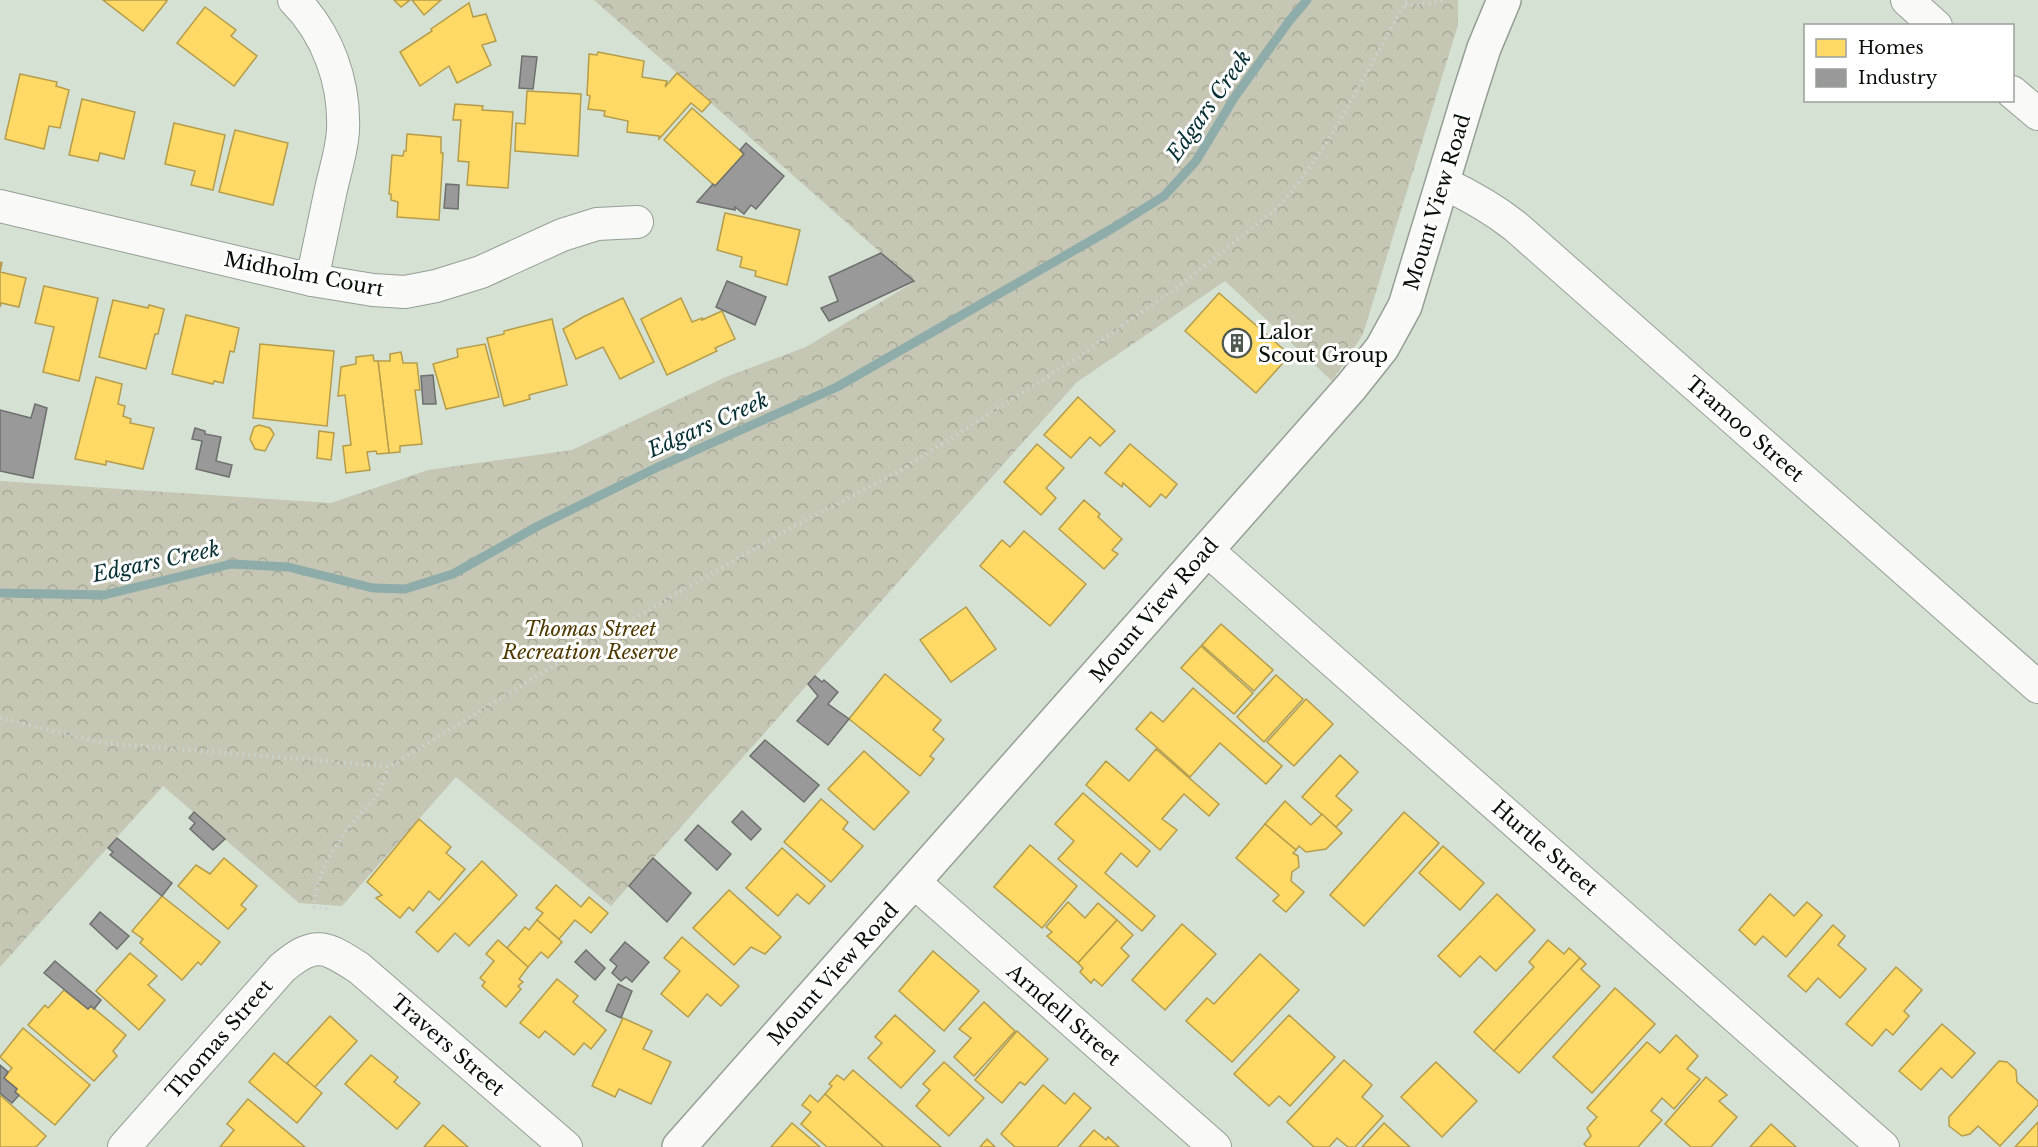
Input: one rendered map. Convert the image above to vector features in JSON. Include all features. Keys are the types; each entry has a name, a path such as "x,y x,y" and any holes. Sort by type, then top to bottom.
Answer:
{"street":[{"path":"294,0 304,10 334,64 341,97 343,132 312,280"},
{"name":"Mount View Road","path":"679,1147 1352,387 1382,348 1405,306 1484,48 1504,0"},
{"path":"1907,0 1934,24"},
{"path":"2014,93 2038,114"},
{"name":"Tramoo Street","path":"1443,183 1472,196 1515,226 2038,687"},
{"name":"Midholm Court","path":"0,206 312,280 373,290 405,291 436,286 481,272 561,235 597,224 637,222"},
{"name":"Hurtle Street","path":"1207,550 1883,1147"},
{"name":"Arndell Street","path":"914,882 1215,1147"},
{"name":"Thomas Street","path":"124,1147 282,968 297,955 325,949"},
{"name":"Travers Street","path":"325,949 358,968 566,1147"}],"path":[{"path":"0,718 104,743 387,766 398,762 664,600 902,470 1078,357 1183,283 1275,210 1291,192 1334,130 1406,2 1418,5 1446,0"},
{"path":"327,909 314,907 321,875 328,857 344,834 376,797 382,786 387,766"}],"green space":[{"name":"Thomas Street Recreation Reserve","path":"594,0 1458,0 1458,25 1363,334 1332,381 1225,281 1077,382 611,906 456,777 342,906 299,903 163,786 0,967 0,481 331,503 428,470 572,450 726,377 806,347 914,282"}],"building: Homes":[{"path":"103,0 165,0 167,1 143,31"},
{"path":"394,0 410,0 401,7"},
{"path":"412,0 441,0 424,15"},
{"path":"469,3 473,17 486,14 496,41 482,45 491,65 457,83 449,66 420,86 400,52"},
{"path":"205,7 236,30 231,36 257,56 234,86 177,43"},
{"path":"598,52 644,61 642,77 667,81 665,87 677,73 711,102 702,112 691,103 659,139 659,136 627,132 628,121 604,116 605,111 588,109 589,54 597,55"},
{"path":"20,74 57,82 56,86 69,90 60,128 49,126 44,149 5,139"},
{"path":"527,91 581,94 578,156 515,151 516,123 525,124"},
{"path":"82,99 135,112 124,159 100,153 98,161 69,155"},
{"path":"455,104 483,106 482,110 513,112 508,188 467,185 469,162 458,161 461,120 453,120"},
{"path":"692,108 744,154 715,186 664,140"},
{"path":"174,123 225,135 213,190 191,185 195,171 165,164"},
{"path":"235,130 288,143 273,205 219,192"},
{"path":"407,134 441,137 441,153 443,153 439,220 397,217 398,202 391,200 391,194 389,194 392,155 403,156 406,151"},
{"path":"725,213 800,230 787,285 755,276 756,271 740,267 742,257 717,250"},
{"path":"0,272 26,278 19,307 1,303 0,307"},
{"path":"44,286 98,298 79,381 43,372 54,327 35,323"},
{"name":"Lalor Scout Group","path":"1219,293 1290,355 1256,393 1185,331"},
{"path":"623,298 654,362 620,379 603,347 576,359 563,329"},
{"path":"681,298 692,322 722,311 735,339 715,348 717,351 667,375 641,319"},
{"path":"113,300 164,309 146,369 99,357"},
{"path":"186,315 239,328 234,352 230,351 223,383 214,381 213,384 172,374"},
{"path":"552,319 567,385 529,395 530,399 504,406 487,338 504,334 504,331"},
{"path":"260,344 334,351 327,426 253,418"},
{"path":"485,344 499,397 446,409 433,364 458,357 457,349"},
{"path":"401,352 403,363 417,363 420,390 415,390 422,444 400,446 400,452 389,453 378,361 390,361 390,354"},
{"path":"373,355 374,361 378,361 389,453 367,452 370,470 346,473 343,446 351,445 345,395 338,396 341,367 356,364 356,357"},
{"path":"96,377 122,384 118,404 125,406 123,416 131,419 130,423 154,428 143,469 106,461 106,465 75,459"},
{"path":"1078,397 1115,431 1100,446 1090,437 1071,458 1044,435"},
{"path":"259,425 270,428 274,434 265,451 255,449 250,439 254,427"},
{"path":"319,431 334,433 331,460 317,458"},
{"path":"1037,444 1064,468 1046,488 1056,498 1041,515 1004,482"},
{"path":"1130,444 1177,484 1166,498 1161,494 1150,507 1123,483 1122,487 1105,473"},
{"path":"1084,500 1100,514 1098,517 1122,539 1112,550 1118,554 1104,569 1059,529"},
{"path":"1024,531 1086,584 1050,626 980,566 1002,540 1010,547"},
{"path":"966,607 996,649 951,682 920,640"},
{"path":"1221,624 1273,670 1254,691 1202,645"},
{"path":"1201,646 1253,693 1234,714 1181,668"},
{"path":"885,674 941,720 933,730 944,739 930,756 934,759 920,776 849,719"},
{"path":"1276,675 1303,699 1264,742 1237,717"},
{"path":"1193,688 1282,766 1266,784 1220,743 1190,777 1136,729 1151,712 1163,722"},
{"path":"1306,699 1333,724 1294,766 1267,742"},
{"path":"1156,749 1219,804 1209,816 1184,794 1162,819 1177,830 1160,850 1086,785 1106,761 1129,781"},
{"path":"864,751 909,792 874,830 828,789"},
{"path":"1340,755 1358,772 1336,796 1352,810 1336,827 1302,797"},
{"path":"1083,793 1150,851 1137,867 1121,853 1105,873 1155,916 1142,931 1058,859 1074,841 1055,824"},
{"path":"821,799 848,822 843,829 863,846 831,882 784,842"},
{"path":"1285,801 1311,825 1322,814 1342,833 1326,849 1306,852 1299,846 1296,850 1265,824"},
{"path":"1404,812 1439,843 1364,926 1330,895"},
{"path":"419,819 451,847 446,853 465,869 439,900 429,891 413,911 409,907 400,918 376,898 382,895 367,882"},
{"path":"1265,824 1296,850 1293,853 1298,856 1299,867 1292,872 1291,881 1304,892 1286,912 1273,901 1279,895 1236,858"},
{"path":"1030,845 1077,886 1042,928 994,887"},
{"path":"1443,846 1484,883 1460,910 1419,873"},
{"path":"782,848 825,886 809,904 797,894 778,916 746,888"},
{"path":"224,858 257,886 241,905 246,909 228,929 178,886 196,865 210,874"},
{"path":"482,861 517,895 469,946 455,933 438,952 416,932"},
{"path":"556,885 581,907 589,897 608,913 591,933 575,920 559,939 537,920 543,913 536,908"},
{"path":"729,890 781,937 765,954 751,947 734,965 693,928"},
{"path":"1497,894 1535,930 1496,971 1480,956 1460,977 1438,956"},
{"path":"1770,894 1794,916 1807,902 1822,915 1786,957 1763,936 1755,945 1739,930"},
{"path":"162,896 220,942 201,965 198,962 182,980 140,943 143,939 132,931"},
{"path":"1068,902 1085,918 1098,903 1117,920 1078,963 1047,936 1052,932 1046,927"},
{"path":"537,920 562,942 548,958 541,952 528,967 507,948 525,927 529,930"},
{"path":"1117,920 1133,935 1121,948 1129,956 1102,986 1094,979 1091,983 1080,972 1083,968 1078,963"},
{"path":"1182,924 1216,954 1165,1010 1132,980"},
{"path":"1833,925 1845,936 1838,945 1866,969 1840,998 1818,978 1806,992 1788,976"},
{"path":"682,937 739,986 721,1006 707,994 688,1017 661,994 680,971 664,958"},
{"path":"498,940 528,967 519,979 523,982 518,986 521,989 506,1007 482,986 485,982 480,978 494,961 486,954"},
{"path":"1548,940 1564,954 1569,948 1580,958 1494,1051 1474,1032 1534,967 1529,962"},
{"path":"933,951 979,991 944,1031 899,991"},
{"path":"130,953 157,976 148,985 165,1000 139,1030 96,991"},
{"path":"1260,954 1299,990 1232,1062 1186,1021 1207,998 1214,1004"},
{"path":"1580,958 1586,964 1581,969 1600,986 1519,1073 1494,1051"},
{"path":"1896,967 1922,990 1904,1011 1909,1016 1893,1035 1886,1029 1872,1046 1846,1024"},
{"path":"557,979 578,996 573,1002 606,1030 591,1049 584,1043 574,1055 545,1031 539,1038 520,1023"},
{"path":"1615,988 1655,1024 1592,1093 1553,1057"},
{"path":"64,990 88,1009 91,1006 126,1035 113,1051 117,1056 94,1081 28,1025 45,1005 48,1008"},
{"path":"984,1002 1015,1031 974,1076 954,1057 971,1038 959,1029"},
{"path":"895,1015 935,1051 901,1088 868,1058 882,1043 875,1037"},
{"path":"1289,1015 1335,1057 1290,1106 1279,1096 1269,1106 1234,1074"},
{"path":"330,1016 357,1041 314,1088 287,1063"},
{"path":"623,1018 652,1031 643,1049 671,1062 651,1104 619,1089 615,1097 592,1086"},
{"path":"1942,1024 1975,1053 1952,1078 1941,1068 1921,1090 1899,1071"},
{"path":"23,1028 90,1085 55,1125 15,1092 17,1089 4,1078 12,1068 0,1057"},
{"path":"1017,1031 1048,1059 1025,1085 1020,1082 1002,1103 975,1080"},
{"path":"1676,1035 1698,1056 1687,1069 1700,1079 1674,1109 1662,1098 1651,1111 1662,1120 1638,1147 1587,1147 1584,1144 1591,1136 1587,1128 1597,1117 1587,1108 1647,1042 1660,1053"},
{"path":"274,1053 322,1093 297,1123 249,1082"},
{"path":"371,1055 398,1077 394,1082 420,1103 397,1129 345,1084"},
{"path":"1344,1060 1372,1085 1362,1097 1383,1116 1355,1147 1348,1147 1337,1138 1329,1147 1314,1147 1287,1122"},
{"path":"1999,1061 2007,1062 2016,1070 2017,1082 2038,1101 2038,1105 2000,1146 1978,1126 1970,1134 1962,1136 1949,1126 1949,1117"},
{"path":"944,1062 984,1098 949,1136 916,1106 930,1090 923,1084"},
{"path":"1436,1062 1477,1101 1442,1137 1401,1097"},
{"path":"853,1070 941,1147 884,1147 825,1094 832,1086 829,1084 837,1075 844,1080"},
{"path":"1706,1077 1727,1095 1719,1101 1737,1117 1711,1147 1691,1147 1665,1124"},
{"path":"1043,1085 1065,1104 1074,1093 1091,1108 1057,1147 1015,1147 1001,1134"},
{"path":"825,1094 884,1147 827,1147 801,1124 811,1112 802,1105 810,1095 818,1102"},
{"path":"0,1095 46,1136 36,1147 0,1147"},
{"path":"248,1099 305,1147 220,1147 234,1130 227,1124"},
{"path":"2038,1122 2038,1147 2015,1147"},
{"path":"792,1123 820,1147 771,1147"},
{"path":"1384,1123 1410,1147 1362,1147"},
{"path":"1771,1124 1796,1147 1750,1147"},
{"path":"443,1125 468,1147 424,1147"},
{"path":"1094,1130 1106,1140 1108,1137 1119,1147 1079,1147"},
{"path":"987,1139 995,1147 980,1147"}],"building: Industry":[{"path":"522,56 537,57 533,89 519,88"},
{"path":"746,143 784,176 756,209 751,205 744,214 735,207 735,210 697,202 744,154 740,150"},
{"path":"446,184 459,185 458,209 444,208"},
{"path":"881,253 914,281 829,321 821,308 838,301 829,277"},
{"path":"727,281 766,297 755,325 716,307"},
{"path":"433,375 436,404 423,404 421,376"},
{"path":"35,404 47,408 33,478 0,471 0,410 31,418"},
{"path":"195,428 205,431 205,434 221,437 216,461 232,465 229,477 196,469 202,441 192,439"},
{"path":"815,676 822,682 824,680 838,692 828,704 849,719 828,745 797,721 818,696 808,684"},
{"path":"765,740 819,785 804,802 750,756"},
{"path":"742,811 761,829 751,840 732,822"},
{"path":"194,812 225,839 213,850 190,829 195,823 189,818"},
{"path":"698,825 731,854 717,870 685,840"},
{"path":"117,838 172,883 162,896 110,855 113,852 108,848"},
{"path":"653,858 691,893 667,922 629,886"},
{"path":"100,912 129,936 117,949 90,924"},
{"path":"625,942 649,962 632,982 626,977 621,981 612,973 617,966 610,960"},
{"path":"586,950 605,968 595,980 575,962"},
{"path":"55,961 101,1000 94,1009 91,1006 88,1009 44,973"},
{"path":"618,984 632,991 621,1018 606,1011"},
{"path":"0,1065 8,1072 4,1078 17,1089 15,1092 19,1095 12,1103 0,1093"}],"waterway":[{"name":"Edgars Creek","path":"0,593 104,595 231,564 288,567 373,588 405,589 453,574 538,526 658,467 837,387 1113,228 1164,196 1196,161 1234,98 1307,0"}],"place":[{"name":"Lalor Scout Group","path":"1237,343"}]}
